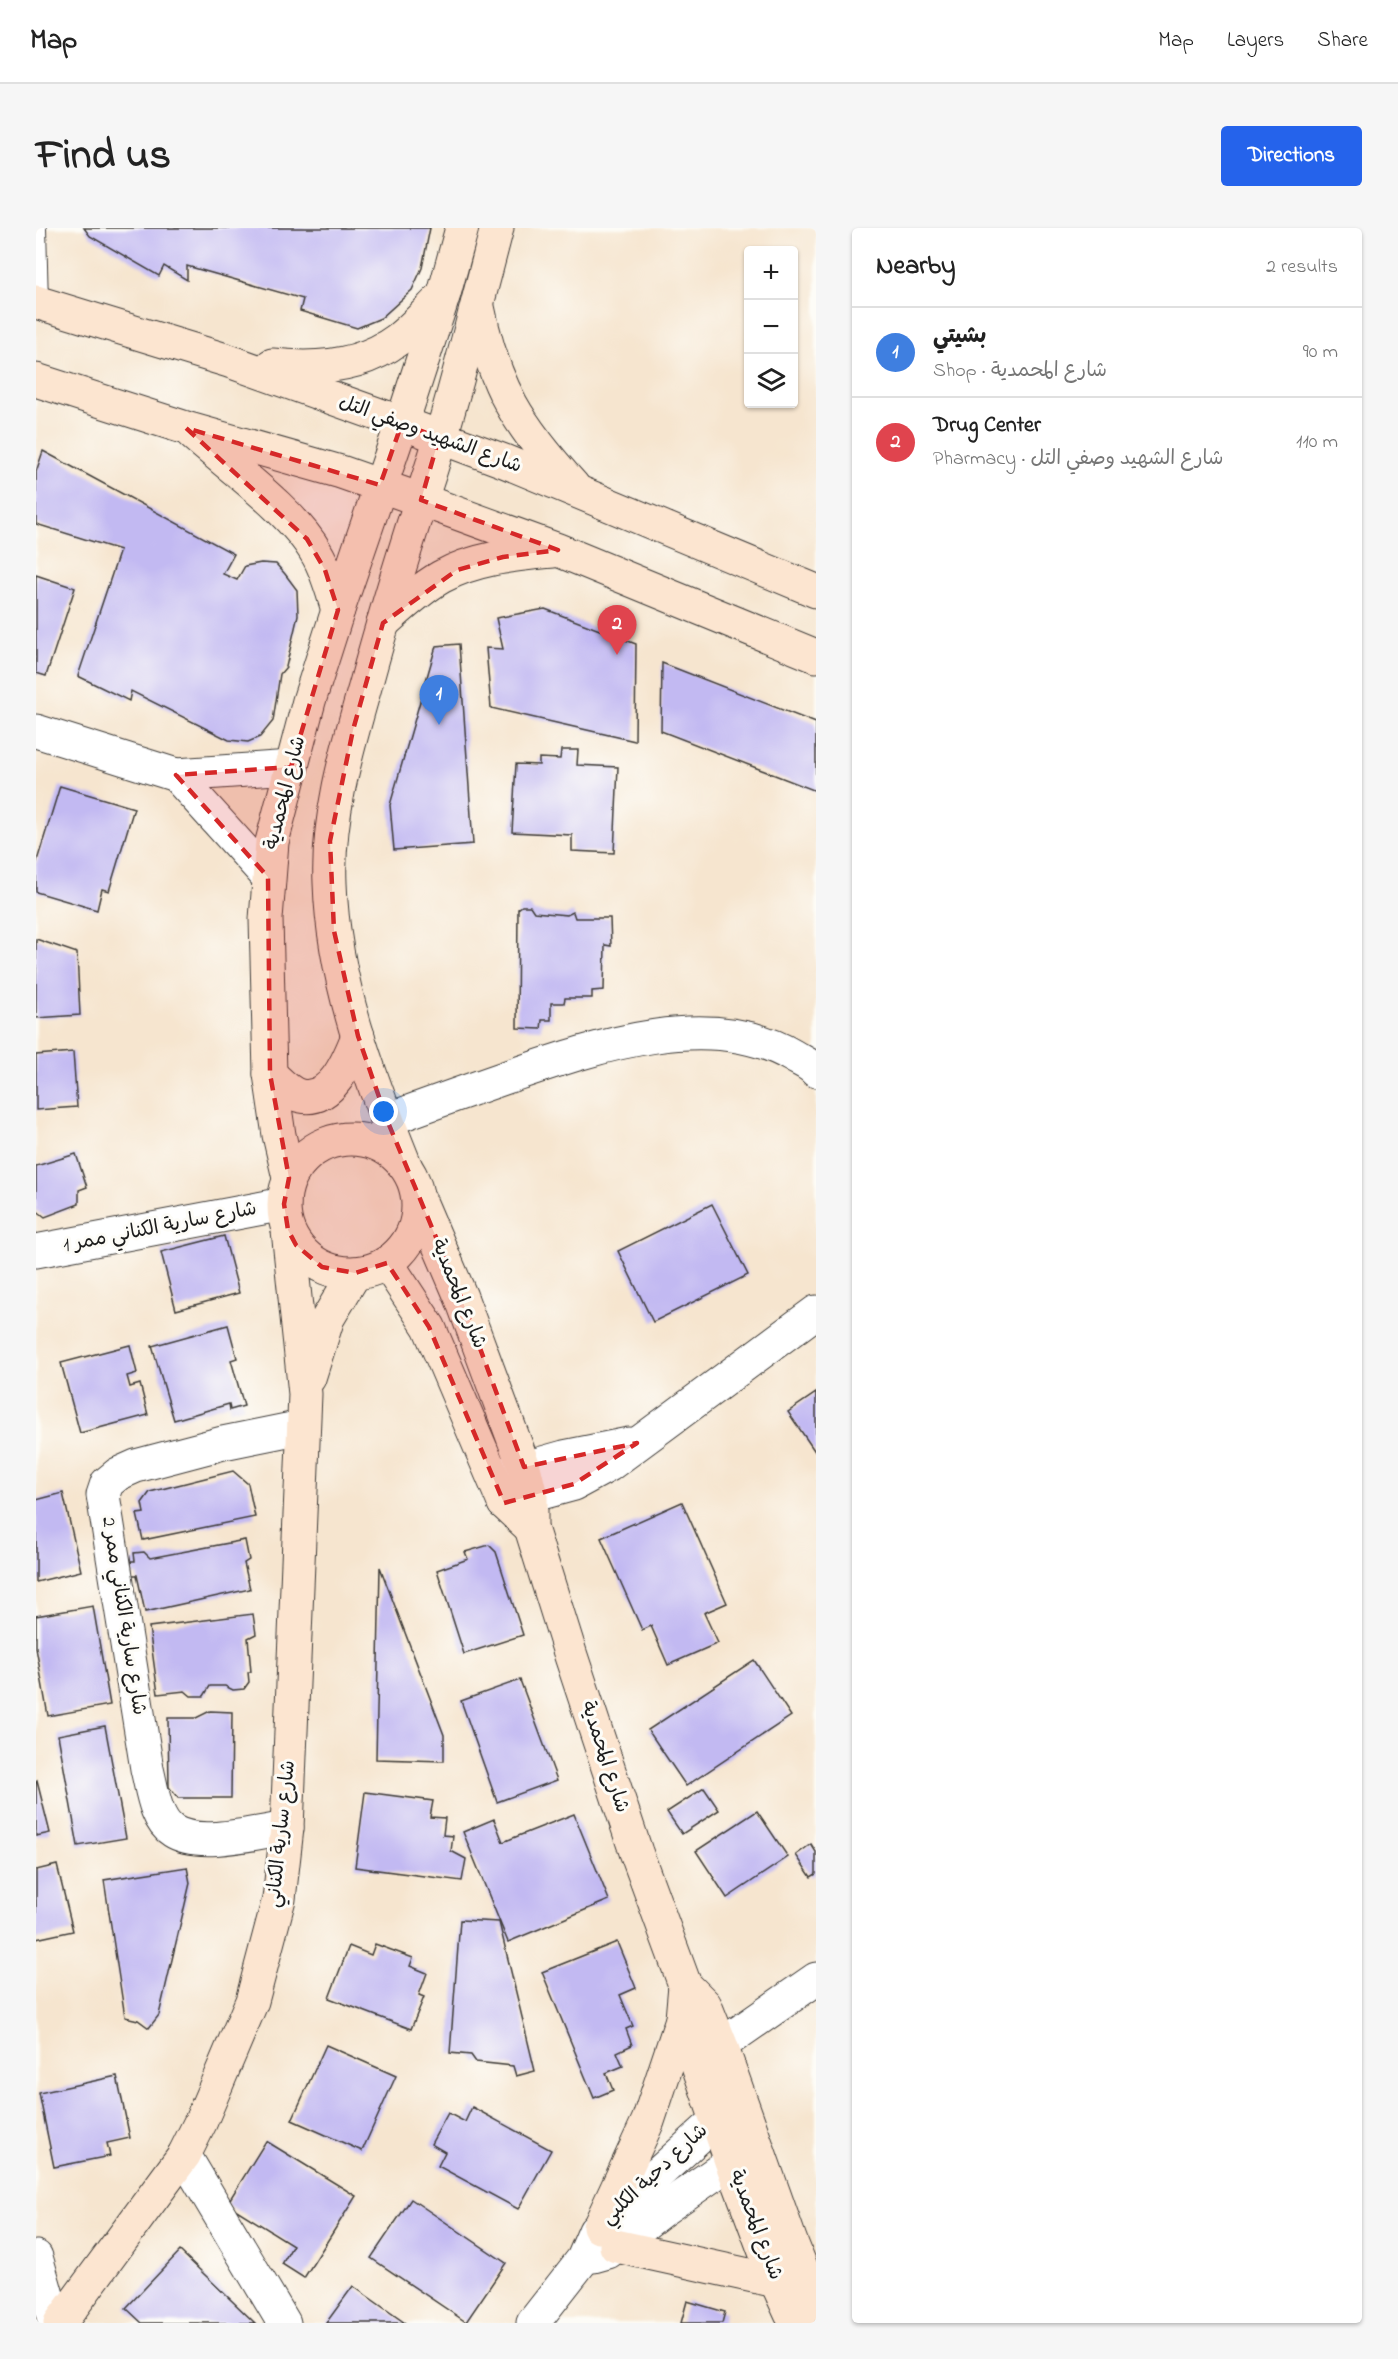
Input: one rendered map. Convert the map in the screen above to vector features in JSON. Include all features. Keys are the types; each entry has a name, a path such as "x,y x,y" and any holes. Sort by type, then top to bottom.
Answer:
{"street":[{"name":"شارع المحمدية","path":"287,1204 270,1074 266,920 272,842 291,767 338,610 444,294 462,228"},
{"path":"405,1164 388,1149 367,1140 344,1139 321,1145 302,1159 287,1204 296,1245 322,1267 338,1272 355,1273 372,1270 387,1263 409,1242 419,1214 419,1199 414,1181 387,1120 358,1036 344,982 334,931 330,884 330,841 353,730 407,539 422,500 455,387 497,228"},
{"path":"229,361 317,368 347,364 374,354 397,340 444,294"},
{"path":"477,302 485,344 506,398 541,449 579,492"},
{"name":"شارع الشهيد وصفي التل","path":"38,303 229,361 402,423 579,492 816,591"},
{"path":"36,380 186,428 380,485 558,550 816,656"},
{"path":"186,428 288,517 307,539 326,570 338,610"},
{"path":"383,623 428,586 457,570 477,562 503,556 558,550"},
{"path":"36,731 176,775 291,767"},
{"path":"176,775 268,877"},
{"path":"387,1120 568,1056 630,1040 686,1034 735,1036 778,1047 816,1071"},
{"path":"270,1074 290,1092 301,1096 316,1095 328,1088 339,1075 358,1036"},
{"name":"شارع المحمدية","path":"419,1199 461,1297 513,1486"},
{"name":"شارع سارية الكناني ممر 1","path":"36,1251 287,1204"},
{"name":"شارع سارية الكناني","path":"58,2323 184,2155 252,2001 279,1899 287,1828 305,1394 287,1204"},
{"name":"شارع المحمدية","path":"387,1263 429,1327 513,1486 531,1528 564,1636 636,1852 684,1985 682,2019 728,2109 744,2153 776,2281 806,2311"},
{"name":"شارع سارية الكناني","path":"305,1394 327,1318 355,1273"},
{"path":"513,1486 574,1484 594,1474 816,1312"},
{"name":"شارع سارية الكناني ممر 2","path":"287,1828 210,1838 191,1838 173,1831 163,1819 154,1799 147,1769 103,1495 107,1483 118,1474 136,1466 223,1443 302,1427"},
{"path":"721,2045 816,1979"},
{"name":"شارع المحمدية","path":"684,1985 705,2006 721,2045 728,2109"},
{"path":"682,2019 608,2236 776,2281"},
{"name":"شارع دحية الكلبي","path":"533,2323 583,2259 608,2252 608,2236 728,2109"},
{"name":"شارع المحمدية","path":"744,2153 791,2242 806,2311"},
{"name":"شارع دحية الكلبي","path":"608,2236 660,2211 744,2153"},
{"path":"184,2155 284,2323"},
{"path":"36,2257 58,2323"}],"lane":[{"path":"37,228 38,303"}],"highlighted area":[{"path":"402,423 439,438 421,500 558,550 503,557 457,570 383,623 353,730 330,841 334,931 358,1036 387,1120 461,1297 524,1467 637,1443 574,1484 504,1503 429,1327 387,1263 355,1273 322,1267 296,1245 288,1230 284,1204 289,1178 270,1074 268,877 176,775 291,767 338,610 325,570 307,539 186,428 380,485"}],"building":[{"path":"84,228 430,228 422,268 412,290 381,318 357,328 300,311 303,299 187,266 187,280 164,266 159,276 90,236"},
{"path":"43,451 234,554 223,574 237,580 245,566 261,563 276,564 285,574 297,590 298,615 286,667 280,674 273,721 260,737 248,742 229,740 131,691 129,701 78,676 120,550 36,524 36,472"},
{"path":"36,575 75,588 46,676 36,673"},
{"path":"545,609 636,644 635,741 491,708 486,648 503,649 496,618"},
{"path":"459,644 473,844 394,850 390,805 436,646"},
{"path":"662,663 816,723 816,791 661,731"},
{"path":"561,750 578,750 577,765 618,767 614,853 572,851 572,835 512,832 516,764 539,765 539,758 560,759"},
{"path":"60,786 134,808 109,891 102,889 97,910 36,892 36,864"},
{"path":"522,906 530,906 534,912 567,915 573,912 575,918 610,918 611,946 605,945 604,990 592,991 592,998 565,998 564,1003 551,1003 551,1020 542,1020 541,1029 517,1028 518,909"},
{"path":"36,939 77,953 80,1015 36,1018"},
{"path":"73,1052 77,1107 36,1110 36,1055"},
{"path":"76,1154 87,1187 79,1190 79,1204 45,1217 36,1210 36,1166"},
{"path":"712,1204 748,1275 653,1322 618,1251"},
{"path":"224,1236 239,1293 176,1310 161,1252"},
{"path":"228,1325 237,1358 231,1360 244,1406 230,1410 229,1404 174,1420 152,1346"},
{"path":"130,1345 137,1373 127,1376 130,1387 140,1384 148,1415 80,1433 61,1363"},
{"path":"816,1393 816,1453 788,1412"},
{"path":"233,1471 248,1484 255,1517 143,1540 137,1514 144,1513 142,1503 150,1492"},
{"path":"63,1493 81,1571 36,1582 36,1500"},
{"path":"682,1502 727,1603 704,1613 718,1643 668,1665 651,1626 642,1630 601,1538"},
{"path":"245,1540 249,1560 244,1563 250,1589 145,1612 137,1575 132,1575 131,1561 135,1561 134,1553 144,1552 150,1558"},
{"path":"489,1545 496,1552 523,1635 464,1654 437,1570 468,1559 465,1552"},
{"path":"380,1567 444,1735 444,1761 376,1759"},
{"path":"93,1606 110,1705 48,1716 36,1648 36,1616"},
{"path":"253,1614 256,1634 248,1638 251,1672 248,1672 249,1682 244,1689 233,1690 225,1686 210,1686 204,1696 191,1696 185,1691 158,1694 149,1627"},
{"path":"754,1660 791,1716 686,1786 648,1730"},
{"path":"520,1680 557,1780 497,1802 461,1701"},
{"path":"210,1711 232,1712 231,1798 178,1798 169,1787 168,1718 196,1718"},
{"path":"105,1726 126,1838 78,1846 58,1735"},
{"path":"36,1782 50,1833 36,1836"},
{"path":"704,1788 719,1810 682,1834 667,1812"},
{"path":"365,1792 433,1801 430,1817 445,1818 443,1835 453,1836 451,1851 466,1859 462,1881 355,1867"},
{"path":"757,1811 788,1857 727,1898 696,1851"},
{"path":"574,1814 609,1900 508,1942 463,1832 494,1819 503,1842"},
{"path":"811,1844 816,1852 816,1874 811,1877 796,1855"},
{"path":"57,1865 73,1931 36,1939 36,1870"},
{"path":"187,1867 190,1883 159,2015 149,2028 138,2020 125,2017 104,1880"},
{"path":"460,1920 499,1922 535,2071 516,2076 513,2066 476,2062 471,2055 450,2053"},
{"path":"617,1942 636,1988 620,1995 633,2026 626,2029 632,2045 617,2052 623,2066 606,2073 613,2090 594,2098 542,1972"},
{"path":"375,1944 413,1958 410,1966 427,1973 419,1995 424,1997 411,2029 329,1998 349,1946 371,1955"},
{"path":"326,2045 396,2076 362,2151 292,2120"},
{"path":"117,2076 130,2138 107,2143 110,2156 54,2167 39,2093"},
{"path":"472,2107 551,2150 518,2209 438,2166 445,2152 431,2144 448,2113 465,2122"},
{"path":"266,2141 356,2196 304,2278 282,2264 293,2245 227,2204"},
{"path":"411,2199 506,2263 466,2322 371,2258"},
{"path":"180,2251 255,2323 142,2323 126,2308"},
{"path":"353,2286 405,2323 326,2323"},
{"path":"687,2301 725,2312 722,2323 681,2323"}],"place":[{"name":"Drug Center","path":"617,655"},
{"name":"بشيتي","path":"439,725"}]}
